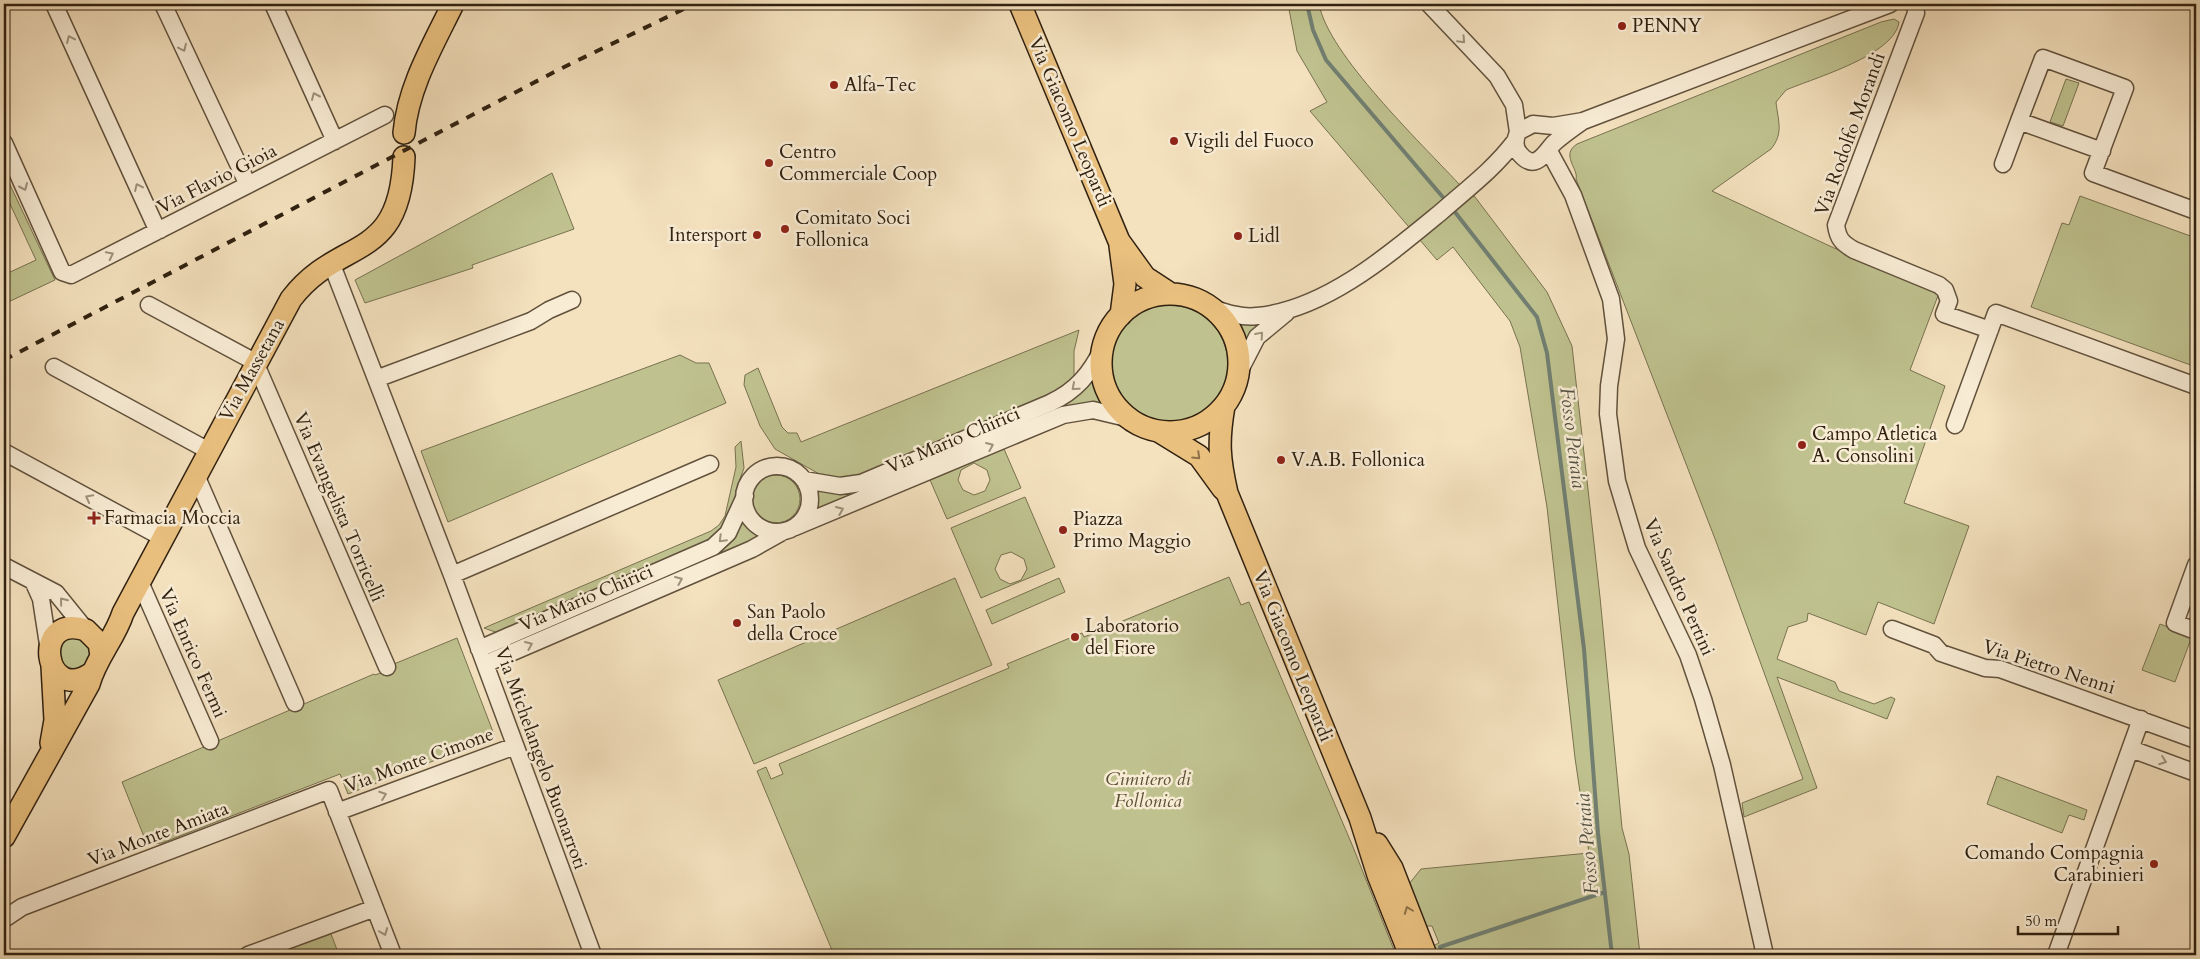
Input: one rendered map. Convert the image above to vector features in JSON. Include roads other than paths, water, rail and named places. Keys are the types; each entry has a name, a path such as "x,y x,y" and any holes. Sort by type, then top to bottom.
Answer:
{"main road":[{"path":"404,133 407,108 413,88 452,4"},
{"name":"Via Giacomo Leopardi","path":"1020,4 1119,241 1145,278 1171,294"},
{"name":"Via Massetana","path":"4,838 89,684 123,613 255,362 298,290 314,275 369,242 387,224 400,194 404,157"},
{"name":"Via Giacomo Leopardi","path":"1119,241 1125,284 1121,315"},
{"name":"Via Giacomo Leopardi","path":"1157,430 1176,432 1194,428 1210,419 1224,406 1234,388 1239,372 1239,358 1235,339 1226,322 1212,308 1189,297 1171,294 1144,300 1121,315 1113,325 1103,348 1102,368 1106,388 1116,405 1131,419 1181,443 1198,456 1227,493"},
{"name":"Via Giacomo Leopardi","path":"1224,406 1218,440 1220,461 1227,493 1360,818 1378,875 1410,955"},
{"path":"86,630 106,623 123,613"},
{"path":"76,627 86,630 96,638 97,665 82,679 70,679 59,674 50,658 53,639 63,630 76,627"},
{"name":"Via Massetana","path":"49,756 55,720 50,658"},
{"name":"Via Giacomo Leopardi","path":"1360,818 1392,868 1426,955"}],"street":[{"path":"54,4 155,224 160,230"},
{"path":"163,4 248,186"},
{"path":"273,4 335,141"},
{"path":"1430,4 1497,76 1514,105 1518,151 1528,159 1547,167 1566,180"},
{"path":"1239,372 1257,337 1276,320 1294,308 1356,277 1426,224 1493,168 1516,136 1528,125 1542,126 1582,121 1890,4"},
{"name":"Via Rodolfo Morandi","path":"1914,4 1916,13 1836,225 1837,233 1843,244 1854,250 1938,285 1945,290 1949,301 1944,314 1990,330"},
{"path":"2004,164 2043,58 2125,88 2093,173 2196,211"},
{"name":"Via Flavio Gioia","path":"4,143 62,272 66,275 71,275 385,115"},
{"path":"1493,168 1528,159 1540,159 1582,121"},
{"path":"2019,121 2102,151"},
{"path":"1542,126 1550,134 1550,148"},
{"name":"Via Sandro Pertini","path":"1550,148 1566,180 1588,234 1614,309 1616,339 1609,386 1608,414 1610,437 1620,491 1637,548 1688,655 1704,699 1722,764 1764,954"},
{"name":"Via Michelangelo Buonarroti","path":"332,265 452,575 593,955"},
{"path":"376,379 531,321 549,310 572,300"},
{"path":"149,306 255,362"},
{"path":"1212,308 1253,317 1294,308"},
{"path":"1955,425 1996,313 2196,386"},
{"name":"Via Mario Chirici","path":"804,480 840,486 861,483 1055,400 1080,383 1091,370 1103,348"},
{"name":"Via Evangelista Torricelli","path":"255,362 387,667"},
{"path":"54,367 209,450"},
{"name":"Via Mario Chirici","path":"482,656 752,549 790,529 1063,414 1094,410 1131,419"},
{"path":"4,452 163,538"},
{"path":"452,575 710,464"},
{"name":"Via Mario Chirici","path":"482,656 713,547 728,533 752,479 769,468 790,469 804,480 810,492 810,506 804,518 790,529"},
{"path":"196,475 295,703"},
{"path":"745,496 746,508 756,524 766,530 790,529"},
{"path":"2196,565 2175,623 2196,631"},
{"path":"4,566 56,594 86,630"},
{"path":"33,581 41,599 50,658"},
{"name":"Via Enrico Fermi","path":"140,582 210,741"},
{"name":"Via Pietro Nenni","path":"1892,629 1934,644 1942,653 1985,668 2000,669 2196,740"},
{"path":"2056,955 2141,719"},
{"name":"Via Monte Cimone","path":"337,812 515,746"},
{"path":"2131,749 2196,773"},
{"name":"Via Monte Amiata","path":"4,919 22,907 329,790 337,812"},
{"path":"337,812 393,955"},
{"path":"248,955 375,908"}],"waterway":[{"name":"Fosso Petraia","path":"1307,4 1313,30 1326,60 1447,202"},
{"name":"Fosso Petraia","path":"1451,207 1537,317 1547,353 1584,649 1598,833 1612,955"},
{"path":"1440,947 1605,892"}],"railway":[{"path":"4,360 560,69 694,4"}],"place":[{"name":"PENNY","path":"1622,26"},
{"name":"Alfa-Tec","path":"834,85"},
{"name":"Vigili del Fuoco","path":"1174,141"},
{"name":"Centro Commerciale Coop","path":"769,163"},
{"name":"Comitato Soci Follonica","path":"785,229"},
{"name":"Intersport","path":"757,235"},
{"name":"Lidl","path":"1238,236"},
{"name":"Campo Atletica A. Consolini","path":"1802,445"},
{"name":"V.A.B. Follonica","path":"1281,460"},
{"name":"Farmacia Moccia","path":"94,518"},
{"name":"Piazza Primo Maggio","path":"1063,530"},
{"name":"San Paolo della Croce","path":"737,623"},
{"name":"Laboratorio del Fiore","path":"1075,637"},
{"name":"Comando Compagnia Carabinieri","path":"2154,864"}],"park label":[{"name":"Cimitero di Follonica","path":"1148,790"}]}
